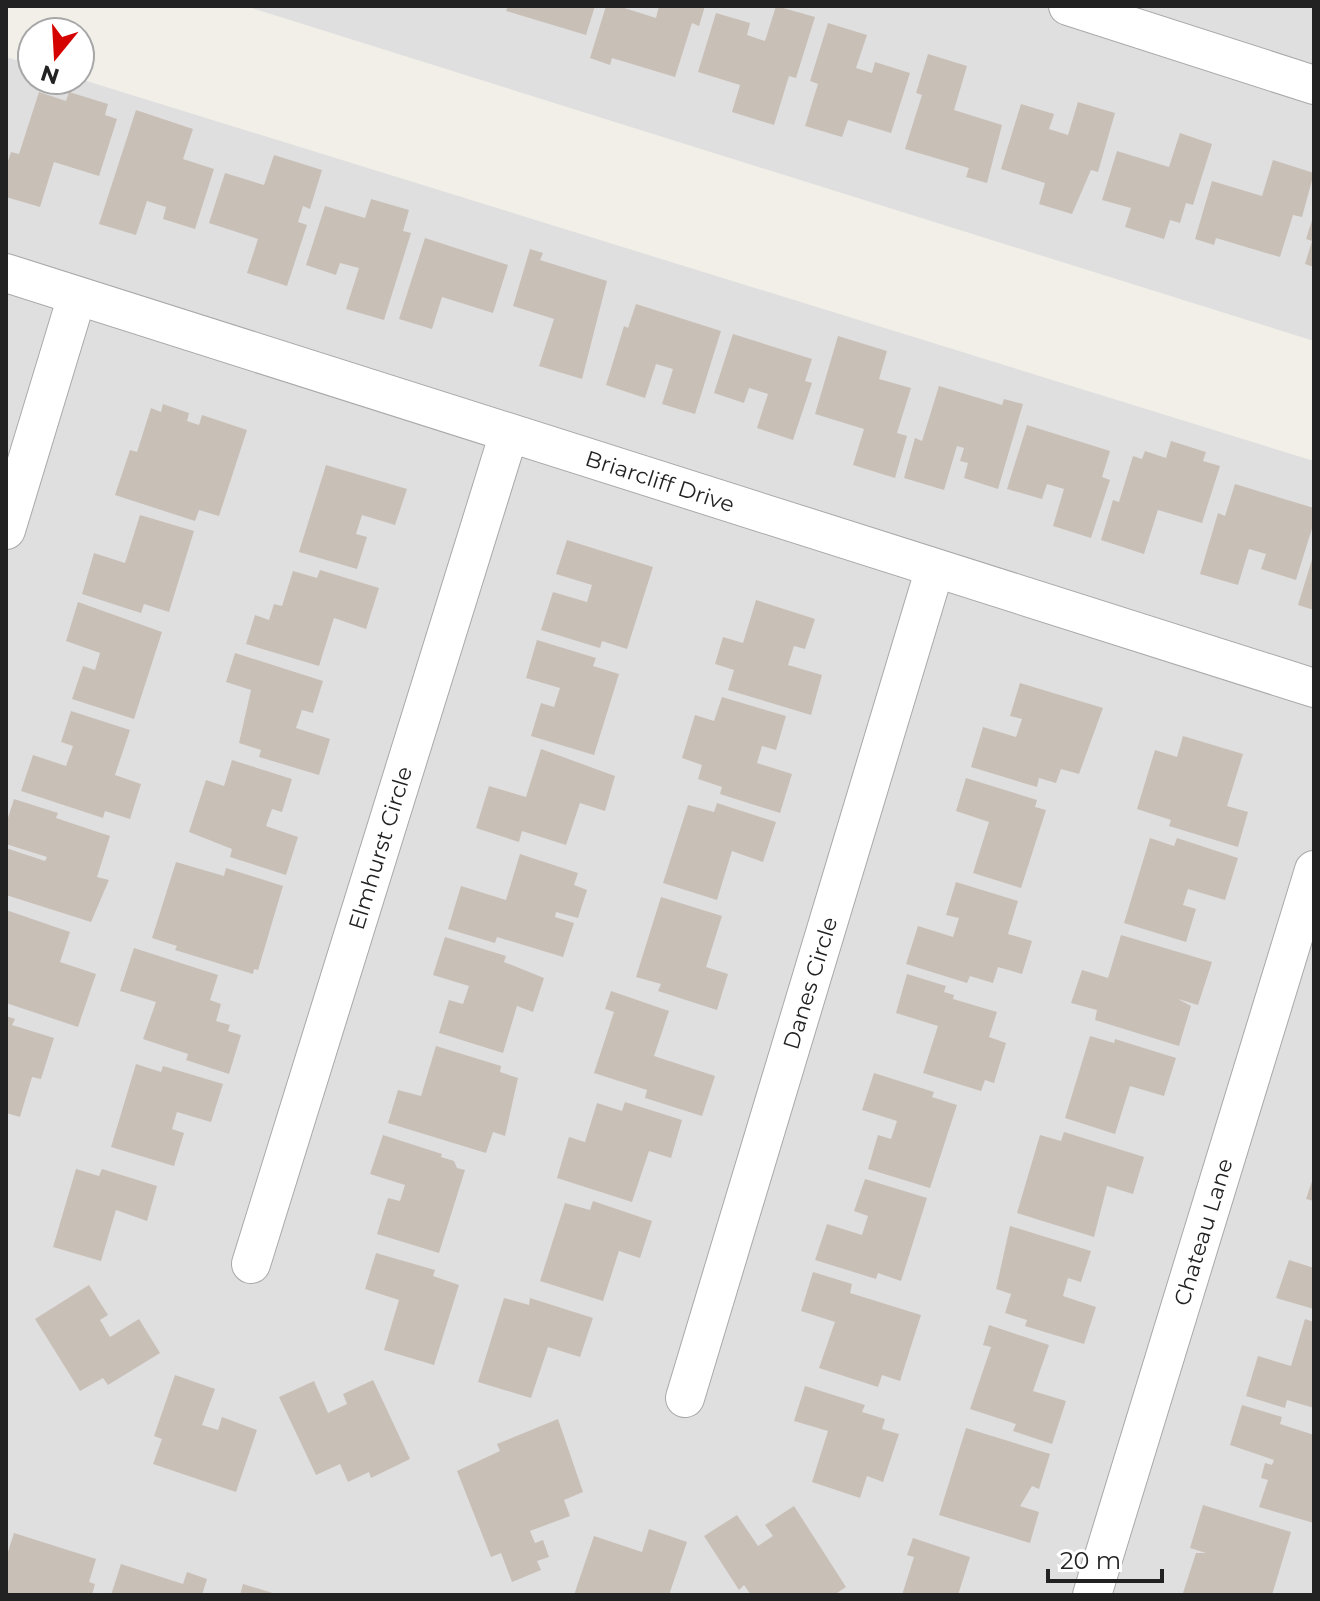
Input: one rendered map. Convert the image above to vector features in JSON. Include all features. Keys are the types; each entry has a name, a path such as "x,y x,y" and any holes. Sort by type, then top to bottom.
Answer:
{"street":[{"path":"1068,6 1314,85"},
{"name":"Briarcliff Drive","path":"6,273 1314,688"},
{"path":"6,530 77,296"},
{"name":"Elmhurst Circle","path":"251,1264 509,433"},
{"name":"Danes Circle","path":"685,1398 935,568"},
{"name":"Chateau Lane","path":"1092,1595 1314,870"}],"shaded area":[{"path":"245,6 1314,6 1314,341"},
{"path":"6,57 16,60 16,96 96,96 96,84 1314,461 1314,1595 6,1595"}],"building":[{"path":"508,6 595,6 586,35 506,11"},
{"path":"606,6 618,6 656,18 659,6 705,6 699,26 692,23 675,77 612,58 610,65 590,58"},
{"path":"776,6 815,17 796,78 789,76 774,125 732,112 740,85 698,72 716,13 750,23 747,35 765,41"},
{"path":"828,23 867,35 856,68 872,73 875,62 910,73 891,133 848,120 842,137 805,126 818,84 810,81"},
{"path":"928,54 967,66 954,110 1002,125 987,183 966,177 969,168 905,149 922,95 916,93"},
{"path":"38,96 66,101 68,96 82,96 108,104 105,115 117,119 99,176 54,162 40,207 6,197 6,167 11,152 19,154"},
{"path":"1078,102 1115,113 1098,172 1091,170 1072,214 1039,204 1045,183 1001,169 1021,104 1054,114 1049,129 1068,135"},
{"path":"136,110 193,129 183,159 214,169 195,229 163,219 166,207 147,201 136,235 99,224"},
{"path":"1180,133 1212,144 1193,205 1186,203 1180,223 1170,220 1164,239 1125,227 1131,208 1102,200 1117,151 1169,167"},
{"path":"274,155 322,170 310,209 303,206 298,222 307,225 287,286 247,273 258,239 209,223 225,173 264,185"},
{"path":"1273,160 1314,173 1302,217 1293,215 1280,257 1216,238 1214,245 1195,239 1212,181 1262,196"},
{"path":"371,199 409,210 403,231 411,233 384,320 346,309 359,268 340,263 336,275 306,265 325,206 365,218"},
{"path":"1313,217 1314,267 1305,264 1312,241 1306,239"},
{"path":"425,238 508,265 493,313 442,297 432,329 399,319"},
{"path":"530,249 543,253 540,260 607,281 582,379 539,366 554,319 513,306"},
{"path":"636,304 721,331 695,414 662,404 673,369 656,364 645,398 606,385 624,326 628,328"},
{"path":"733,334 812,359 805,381 812,383 793,440 757,428 768,394 749,388 744,403 714,393"},
{"path":"838,336 887,351 879,379 911,388 897,433 907,436 895,478 853,465 864,429 815,414"},
{"path":"939,386 1002,405 1004,399 1023,404 998,489 964,478 968,463 960,461 964,448 957,446 944,490 904,478 915,438 922,441"},
{"path":"163,404 189,413 187,421 199,425 202,415 247,430 219,516 199,510 195,521 115,495 130,450 137,452 151,408 161,412"},
{"path":"1027,425 1110,451 1102,477 1110,480 1091,538 1053,526 1064,489 1047,484 1042,499 1007,489"},
{"path":"1171,441 1206,452 1203,461 1220,466 1202,523 1158,510 1144,554 1101,540 1113,500 1119,502 1133,456 1142,459 1145,451 1166,458"},
{"path":"326,465 407,489 395,525 362,515 356,534 367,537 357,569 299,552"},
{"path":"1235,484 1314,508 1314,522 1296,580 1261,569 1266,554 1249,549 1238,585 1200,574 1218,513 1225,516"},
{"path":"140,515 194,531 169,612 144,604 141,613 82,594 94,553 125,563"},
{"path":"567,540 653,567 627,649 602,641 600,648 541,630 553,592 587,602 592,585 556,574"},
{"path":"1314,553 1314,610 1298,605"},
{"path":"320,570 379,588 366,629 334,618 319,666 246,644 255,615 269,620 274,604 282,606 293,571 317,578"},
{"path":"756,600 815,619 805,649 794,646 788,665 822,675 811,715 728,690 734,670 715,664 723,637 743,643"},
{"path":"78,602 162,632 134,719 72,699 83,666 95,670 100,653 66,641"},
{"path":"537,640 596,658 593,666 619,674 594,755 531,736 541,703 554,707 560,688 526,678"},
{"path":"235,653 323,681 313,713 302,710 296,728 330,739 319,775 259,757 261,750 239,743 251,690 226,682"},
{"path":"1020,683 1103,708 1079,774 1061,769 1056,783 1039,778 1037,787 971,767 983,727 1016,737 1022,719 1010,716"},
{"path":"722,697 786,716 776,750 762,746 757,763 792,774 780,813 720,794 722,787 698,779 702,765 682,758 695,715 714,721"},
{"path":"71,711 130,730 115,775 141,784 130,819 105,811 103,818 21,791 33,755 66,766 73,746 61,742"},
{"path":"1183,736 1243,754 1227,806 1248,812 1238,847 1169,826 1171,820 1137,809 1155,750 1177,757"},
{"path":"541,749 615,776 605,811 580,803 566,845 522,831 519,842 476,828 489,786 526,797"},
{"path":"232,760 292,779 282,812 272,809 266,826 298,837 286,875 230,857 232,849 189,832 206,780 224,786"},
{"path":"966,778 1037,800 1035,807 1046,810 1021,888 973,873 989,822 956,811"},
{"path":"14,799 58,813 56,818 110,836 97,877 109,880 91,922 6,895 6,848 45,861 47,857 6,844 6,824"},
{"path":"717,803 776,822 763,862 732,851 717,900 663,883 688,805 714,812"},
{"path":"1150,838 1174,846 1177,838 1238,858 1225,900 1188,889 1183,905 1196,909 1186,942 1124,923"},
{"path":"520,854 578,873 574,885 587,890 578,918 556,912 555,917 574,923 563,957 497,937 495,943 448,929 461,886 506,900"},
{"path":"176,862 224,876 226,868 283,886 258,970 254,969 253,974 175,950 177,946 152,938"},
{"path":"956,882 1018,901 1008,934 1032,941 1022,974 998,967 993,983 970,976 967,983 906,964 918,926 953,937 959,918 946,915"},
{"path":"661,897 722,916 706,967 728,974 717,1010 658,991 661,984 636,977"},
{"path":"6,910 70,932 60,962 96,974 78,1027 6,1003"},
{"path":"1121,935 1212,962 1198,1005 1178,999 1191,1006 1179,1046 1095,1020 1097,1010 1071,1003 1082,970 1108,978"},
{"path":"445,937 506,956 504,962 544,978 533,1012 517,1006 503,1053 439,1033 449,1000 463,1004 469,986 433,975"},
{"path":"134,948 218,975 210,1000 221,1004 216,1021 230,1025 228,1031 241,1035 229,1074 186,1060 188,1054 143,1039 156,1002 120,991"},
{"path":"907,974 946,986 944,992 954,995 953,999 997,1012 989,1037 1006,1043 994,1083 985,1080 981,1091 923,1073 938,1026 896,1013"},
{"path":"611,991 669,1011 654,1056 715,1076 702,1116 645,1098 647,1090 594,1073 614,1012 605,1009"},
{"path":"6,1016 15,1019 12,1025 54,1038 41,1079 32,1077 20,1117 6,1113"},
{"path":"1090,1036 1114,1043 1115,1039 1176,1058 1164,1096 1130,1086 1115,1134 1065,1118"},
{"path":"436,1046 501,1066 500,1072 518,1078 505,1136 493,1132 486,1153 388,1123 398,1090 421,1096"},
{"path":"136,1064 161,1072 163,1066 223,1084 211,1122 177,1112 172,1129 184,1133 174,1166 111,1147"},
{"path":"874,1073 934,1092 932,1097 957,1105 930,1188 868,1169 878,1135 891,1139 897,1121 862,1110"},
{"path":"625,1102 682,1120 671,1158 649,1151 632,1202 557,1178 569,1137 585,1142 597,1103 622,1111"},
{"path":"1064,1132 1144,1157 1133,1194 1107,1186 1094,1237 1017,1213 1040,1135 1061,1141"},
{"path":"383,1135 442,1154 441,1157 454,1161 457,1168 465,1170 439,1253 377,1234 388,1198 400,1201 405,1185 370,1174"},
{"path":"76,1169 99,1176 102,1169 157,1186 147,1221 116,1210 101,1261 53,1247"},
{"path":"1314,1175 1314,1201 1306,1199"},
{"path":"865,1179 927,1198 901,1281 878,1273 876,1279 815,1260 827,1224 862,1235 868,1216 854,1211"},
{"path":"593,1201 652,1221 640,1258 619,1251 603,1301 540,1281 565,1203 590,1210"},
{"path":"1010,1226 1091,1251 1081,1282 1068,1278 1063,1296 1096,1307 1084,1344 1025,1326 1027,1320 1005,1313 1011,1294 996,1289"},
{"path":"376,1253 435,1270 433,1276 459,1285 434,1365 384,1350 399,1300 365,1289"},
{"path":"1289,1260 1314,1268 1314,1309 1276,1298"},
{"path":"813,1272 852,1284 850,1293 921,1315 900,1381 882,1375 878,1387 819,1368 835,1322 801,1311"},
{"path":"89,1285 108,1315 100,1320 110,1337 139,1319 160,1353 108,1385 103,1378 80,1391 35,1319"},
{"path":"504,1298 529,1305 530,1298 593,1318 580,1357 548,1347 531,1398 478,1382"},
{"path":"1305,1319 1314,1322 1314,1408 1287,1400 1285,1408 1246,1396 1258,1356 1291,1366"},
{"path":"989,1325 1049,1345 1033,1391 1066,1401 1052,1444 1013,1431 1016,1424 970,1409 991,1347 983,1345"},
{"path":"175,1375 215,1389 202,1425 218,1430 222,1417 257,1430 236,1492 153,1464 162,1439 154,1436"},
{"path":"373,1380 410,1459 371,1478 369,1472 348,1482 340,1464 316,1475 279,1397 314,1381 328,1413 347,1404 343,1394"},
{"path":"805,1386 865,1405 862,1412 885,1419 882,1429 899,1434 883,1482 867,1476 860,1498 812,1482 828,1431 794,1421"},
{"path":"1242,1405 1282,1417 1280,1424 1314,1435 1314,1523 1259,1507 1268,1480 1261,1478 1265,1463 1272,1465 1274,1460 1230,1445"},
{"path":"558,1419 583,1492 564,1500 570,1516 530,1531 535,1543 543,1540 549,1557 537,1561 541,1570 512,1582 501,1553 491,1557 457,1471 500,1451 497,1444"},
{"path":"966,1428 1050,1454 1039,1489 1032,1486 1020,1506 1039,1512 1030,1543 939,1515"},
{"path":"1203,1505 1291,1532 1272,1595 1183,1593 1196,1553 1206,1553 1190,1548"},
{"path":"794,1506 846,1587 834,1595 751,1595 744,1585 739,1590 704,1536 737,1515 758,1546 773,1536 765,1525"},
{"path":"649,1529 687,1542 669,1595 574,1595 594,1536 642,1552"},
{"path":"14,1533 96,1559 89,1582 95,1584 92,1595 6,1595 6,1558"},
{"path":"913,1538 970,1557 958,1595 902,1595 914,1557 907,1555"},
{"path":"121,1564 183,1584 187,1572 207,1579 202,1595 111,1595"},
{"path":"243,1584 276,1594 276,1595 240,1595"}]}
